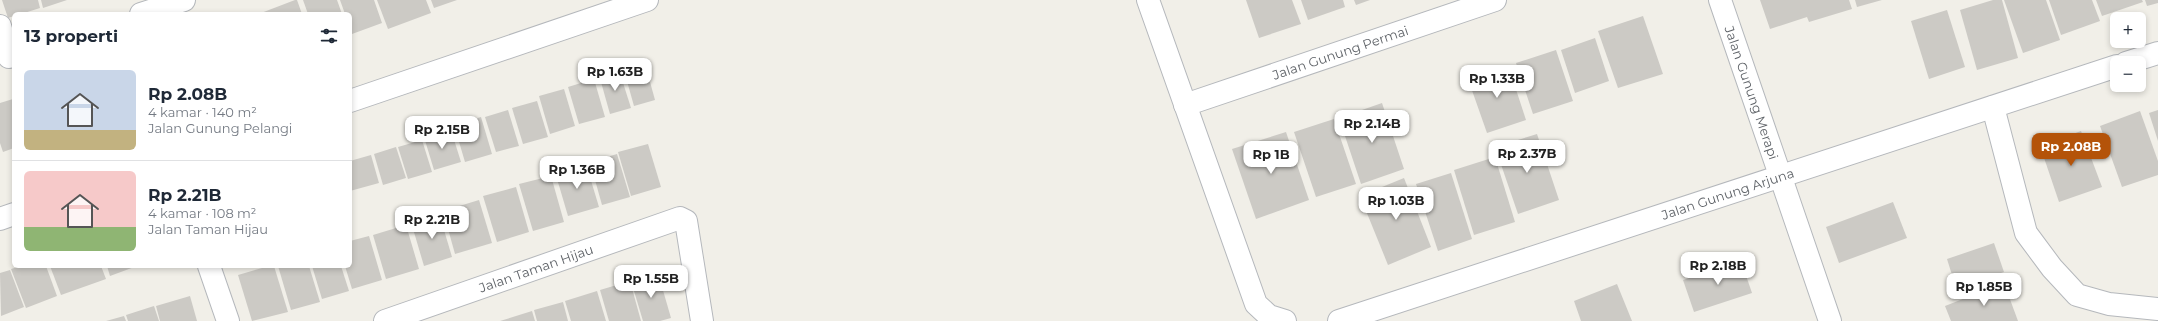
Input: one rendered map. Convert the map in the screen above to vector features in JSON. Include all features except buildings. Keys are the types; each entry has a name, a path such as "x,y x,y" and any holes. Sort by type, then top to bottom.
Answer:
{"street":[{"path":"147,12 184,0"},
{"path":"352,100 648,0"},
{"path":"1148,0 1256,304 1269,316 1285,321"},
{"name":"Jalan Gunung Permai","path":"1185,105 1495,0"},
{"name":"Jalan Gunung Merapi","path":"1720,0 1830,321"},
{"path":"0,26 8,57"},
{"path":"2146,57 2158,53"},
{"name":"Jalan Gunung Arjuna","path":"1339,321 2110,68"},
{"path":"1994,106 2026,233 2052,268 2077,295 2109,304 2158,309"},
{"path":"0,219 12,215"},
{"name":"Jalan Taman Hijau","path":"385,321 680,218 686,221 702,321"},
{"path":"210,268 228,321"}]}
